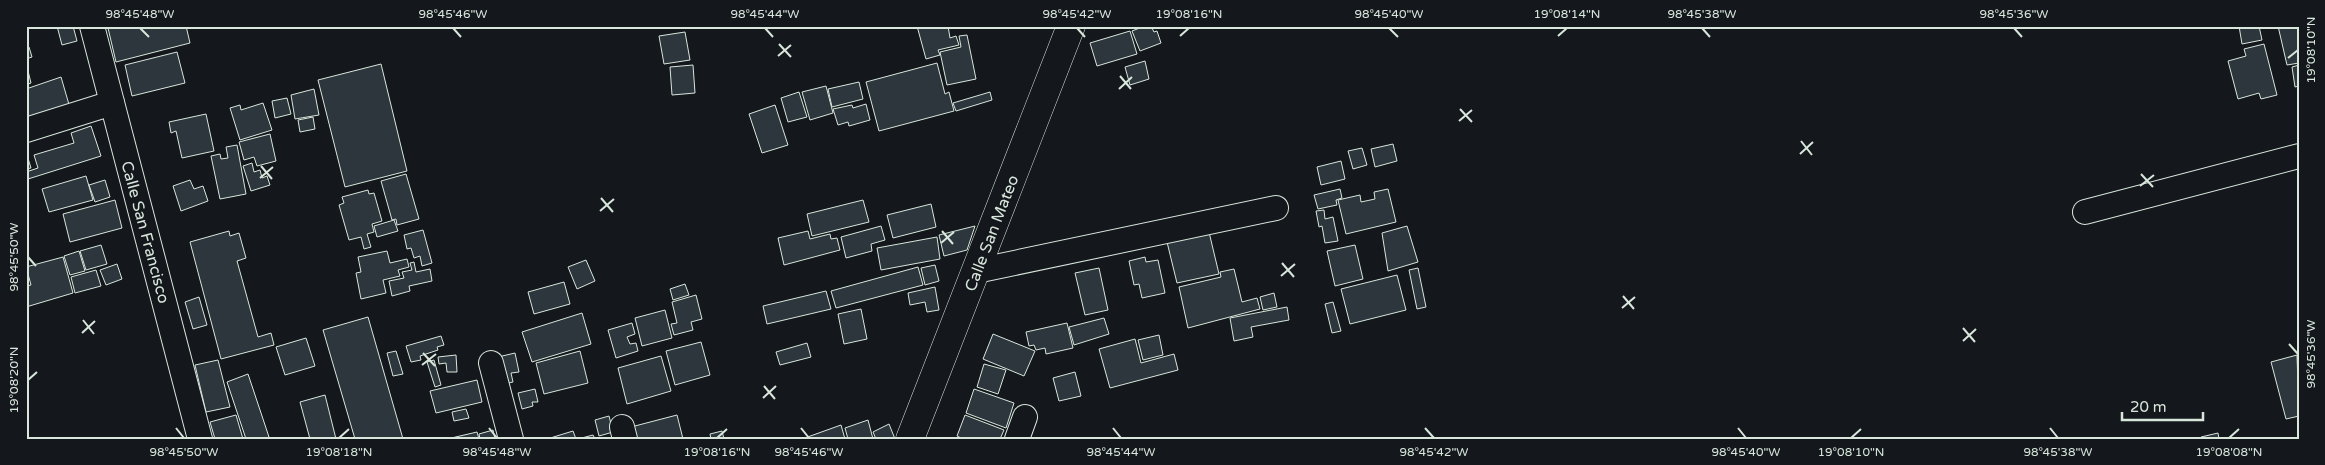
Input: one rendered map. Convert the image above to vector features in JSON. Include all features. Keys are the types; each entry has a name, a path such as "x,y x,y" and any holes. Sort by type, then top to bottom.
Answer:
{"street":[{"name":"Calle San Francisco","path":"92,26 200,439"},
{"name":"Calle San Mateo","path":"910,439 1071,26"},
{"path":"26,130 112,103"},
{"path":"2085,212 2299,156"},
{"path":"976,271 1276,208"},
{"path":"491,363 511,439"},
{"path":"1017,439 1025,416"}],"building":[{"path":"57,26 73,26 77,41 62,45"},
{"path":"115,26 186,26 190,43 116,62 108,28"},
{"path":"917,26 948,26 950,38 956,36 959,45 938,50 940,55 926,59"},
{"path":"1145,26 1151,26 1154,32 1157,31 1161,43 1140,51 1132,31"},
{"path":"2239,26 2259,26 2262,40 2242,44"},
{"path":"2278,26 2299,26 2299,63 2287,65"},
{"path":"1130,31 1137,54 1097,66 1090,43"},
{"path":"685,32 690,60 664,64 659,36"},
{"path":"967,35 976,79 947,85 940,52 961,47 959,36"},
{"path":"2264,44 2277,95 2261,99 2259,93 2238,99 2228,61 2246,56 2244,49"},
{"path":"29,47 32,57 26,59 26,48"},
{"path":"177,52 185,83 132,96 125,65"},
{"path":"1145,61 1149,79 1130,85 1125,67"},
{"path":"26,63 31,83 26,85"},
{"path":"937,63 945,94 949,92 954,111 879,131 866,82"},
{"path":"381,64 407,171 345,187 318,80"},
{"path":"693,65 695,93 672,95 670,67"},
{"path":"2299,65 2299,86 2295,87 2292,67"},
{"path":"61,77 70,108 30,121 26,108 26,89"},
{"path":"859,82 863,99 832,107 828,89"},
{"path":"826,86 833,113 810,120 802,92"},
{"path":"314,89 319,115 295,119 291,95"},
{"path":"799,92 807,117 788,122 781,98"},
{"path":"990,92 992,100 956,111 953,103"},
{"path":"287,98 291,114 275,118 272,101"},
{"path":"263,103 272,130 240,140 230,108 240,105 241,110"},
{"path":"866,104 870,120 849,126 848,122 838,125 833,109 852,105 853,108"},
{"path":"775,105 788,145 762,153 749,114"},
{"path":"206,114 214,151 182,158 176,131 171,133 169,122"},
{"path":"313,117 315,129 300,132 298,120"},
{"path":"91,126 101,156 28,179 26,172 38,168 34,155 74,143 71,133"},
{"path":"270,134 276,161 257,166 254,157 244,160 239,142"},
{"path":"1393,144 1397,161 1375,167 1371,149"},
{"path":"237,145 246,194 220,199 211,156 220,154 221,159 228,158 226,147"},
{"path":"1362,148 1367,165 1353,169 1348,151"},
{"path":"26,152 31,168 26,169"},
{"path":"1341,161 1345,179 1321,185 1317,167"},
{"path":"252,163 254,172 260,170 262,178 267,176 270,185 251,191 243,166"},
{"path":"406,174 419,219 397,225 396,219 392,220 381,181"},
{"path":"86,176 93,200 49,212 42,189"},
{"path":"105,180 110,197 95,202 89,185"},
{"path":"190,180 194,189 203,186 208,201 181,211 173,186"},
{"path":"1340,189 1342,198 1336,200 1337,205 1318,209 1314,195"},
{"path":"1388,189 1396,222 1346,234 1338,200 1360,195 1361,202 1375,199 1374,192"},
{"path":"368,190 369,194 374,193 382,221 372,224 374,232 367,234 371,247 364,249 361,237 349,240 339,205 344,203 342,197"},
{"path":"115,200 122,228 70,242 63,214"},
{"path":"863,200 869,222 812,236 807,214"},
{"path":"931,204 936,227 893,238 887,215"},
{"path":"1324,210 1325,219 1333,217 1338,241 1325,243 1322,226 1319,227 1316,211"},
{"path":"394,220 398,231 377,237 374,226"},
{"path":"881,226 885,240 871,244 872,251 846,258 841,237"},
{"path":"975,226 967,250 944,256 939,235"},
{"path":"1407,226 1418,262 1388,271 1382,233"},
{"path":"423,230 432,263 422,266 420,256 414,258 411,248 407,249 404,235"},
{"path":"229,231 230,236 239,233 246,258 237,261 258,337 271,333 274,345 221,359 190,242"},
{"path":"808,231 810,239 830,234 831,239 837,238 840,250 784,265 778,238"},
{"path":"1209,232 1219,274 1177,283 1167,242"},
{"path":"937,237 940,259 881,270 877,248"},
{"path":"101,245 107,264 86,270 80,251"},
{"path":"1355,245 1363,279 1335,286 1327,251"},
{"path":"79,251 85,271 70,275 64,256"},
{"path":"387,251 390,263 407,259 409,267 398,270 400,276 383,280 386,293 361,299 356,273 361,272 358,257"},
{"path":"63,257 73,293 26,307 26,286 31,285 26,267"},
{"path":"1145,257 1146,262 1158,260 1165,293 1142,298 1139,284 1134,285 1129,261"},
{"path":"586,260 595,281 577,289 568,267"},
{"path":"414,262 416,272 430,269 432,281 409,286 410,291 392,296 389,281 404,278 402,272 412,270 410,263"},
{"path":"117,264 122,279 106,285 100,270"},
{"path":"935,265 939,281 925,285 921,268"},
{"path":"918,267 923,285 836,308 831,291"},
{"path":"1099,268 1108,310 1085,315 1075,273"},
{"path":"1418,268 1426,307 1417,309 1409,270"},
{"path":"1234,269 1242,302 1257,298 1260,309 1188,328 1179,287 1221,277 1220,272"},
{"path":"96,270 101,286 75,293 71,277"},
{"path":"1397,275 1406,310 1350,324 1341,289"},
{"path":"564,282 570,304 534,314 528,292"},
{"path":"685,284 689,295 673,300 670,289"},
{"path":"935,287 939,310 927,312 925,302 910,305 908,293"},
{"path":"826,291 831,309 767,324 763,306"},
{"path":"1274,293 1277,307 1263,310 1260,297"},
{"path":"696,295 702,319 691,322 693,330 674,335 671,324 677,323 672,302"},
{"path":"199,297 207,325 193,329 185,302"},
{"path":"1333,302 1341,331 1332,333 1325,304"},
{"path":"1287,307 1289,320 1251,327 1253,337 1234,341 1230,318"},
{"path":"861,309 867,339 844,344 838,314"},
{"path":"665,310 672,338 642,346 635,318"},
{"path":"582,313 591,344 532,362 522,332"},
{"path":"368,317 403,439 355,439 323,330"},
{"path":"1104,318 1109,334 1074,345 1069,327"},
{"path":"632,323 635,334 627,337 630,344 636,343 638,351 616,358 608,330"},
{"path":"1067,323 1073,348 1046,354 1045,348 1036,350 1034,345 1029,346 1026,332"},
{"path":"993,334 1035,351 1024,376 983,359"},
{"path":"1159,335 1163,355 1143,360 1138,340"},
{"path":"441,336 444,345 437,347 438,350 420,356 421,360 411,362 406,346"},
{"path":"306,338 315,366 285,375 276,347"},
{"path":"1135,339 1141,363 1174,354 1178,370 1110,388 1099,349"},
{"path":"701,342 710,375 675,385 666,351"},
{"path":"807,343 811,357 780,365 776,352"},
{"path":"396,351 403,374 393,376 387,353"},
{"path":"580,351 588,383 544,394 536,363"},
{"path":"515,353 519,372 511,373 513,382 504,384 498,357"},
{"path":"456,355 457,372 447,372 446,363 439,364 438,357"},
{"path":"2297,355 2299,416 2286,419 2271,362"},
{"path":"661,356 671,391 627,404 618,368"},
{"path":"218,360 230,407 206,412 195,365"},
{"path":"434,360 441,385 435,387 427,362"},
{"path":"984,364 1006,370 998,394 977,387"},
{"path":"1075,372 1081,396 1059,401 1053,378"},
{"path":"248,374 269,437 263,439 246,439 227,382"},
{"path":"477,380 482,402 436,413 430,391"},
{"path":"535,389 538,402 532,402 533,406 522,409 518,393"},
{"path":"974,389 1014,403 1006,428 966,413"},
{"path":"325,395 336,439 310,439 300,402"},
{"path":"466,409 469,418 454,421 452,412"},
{"path":"236,415 243,439 215,439 210,422"},
{"path":"677,415 683,439 634,439 631,427"},
{"path":"965,415 1004,430 1000,439 963,439 957,436"},
{"path":"609,416 613,432 599,436 595,420"},
{"path":"868,420 873,439 848,439 845,428"},
{"path":"889,424 895,439 876,439 873,432"},
{"path":"841,425 845,439 802,439"},
{"path":"493,430 495,439 480,439 479,434"},
{"path":"573,431 576,439 547,439"},
{"path":"722,431 724,439 711,439 710,434"},
{"path":"477,432 479,439 447,439"},
{"path":"2218,433 2219,439 2201,439 2201,437"},
{"path":"593,435 595,439 578,439"}]}
